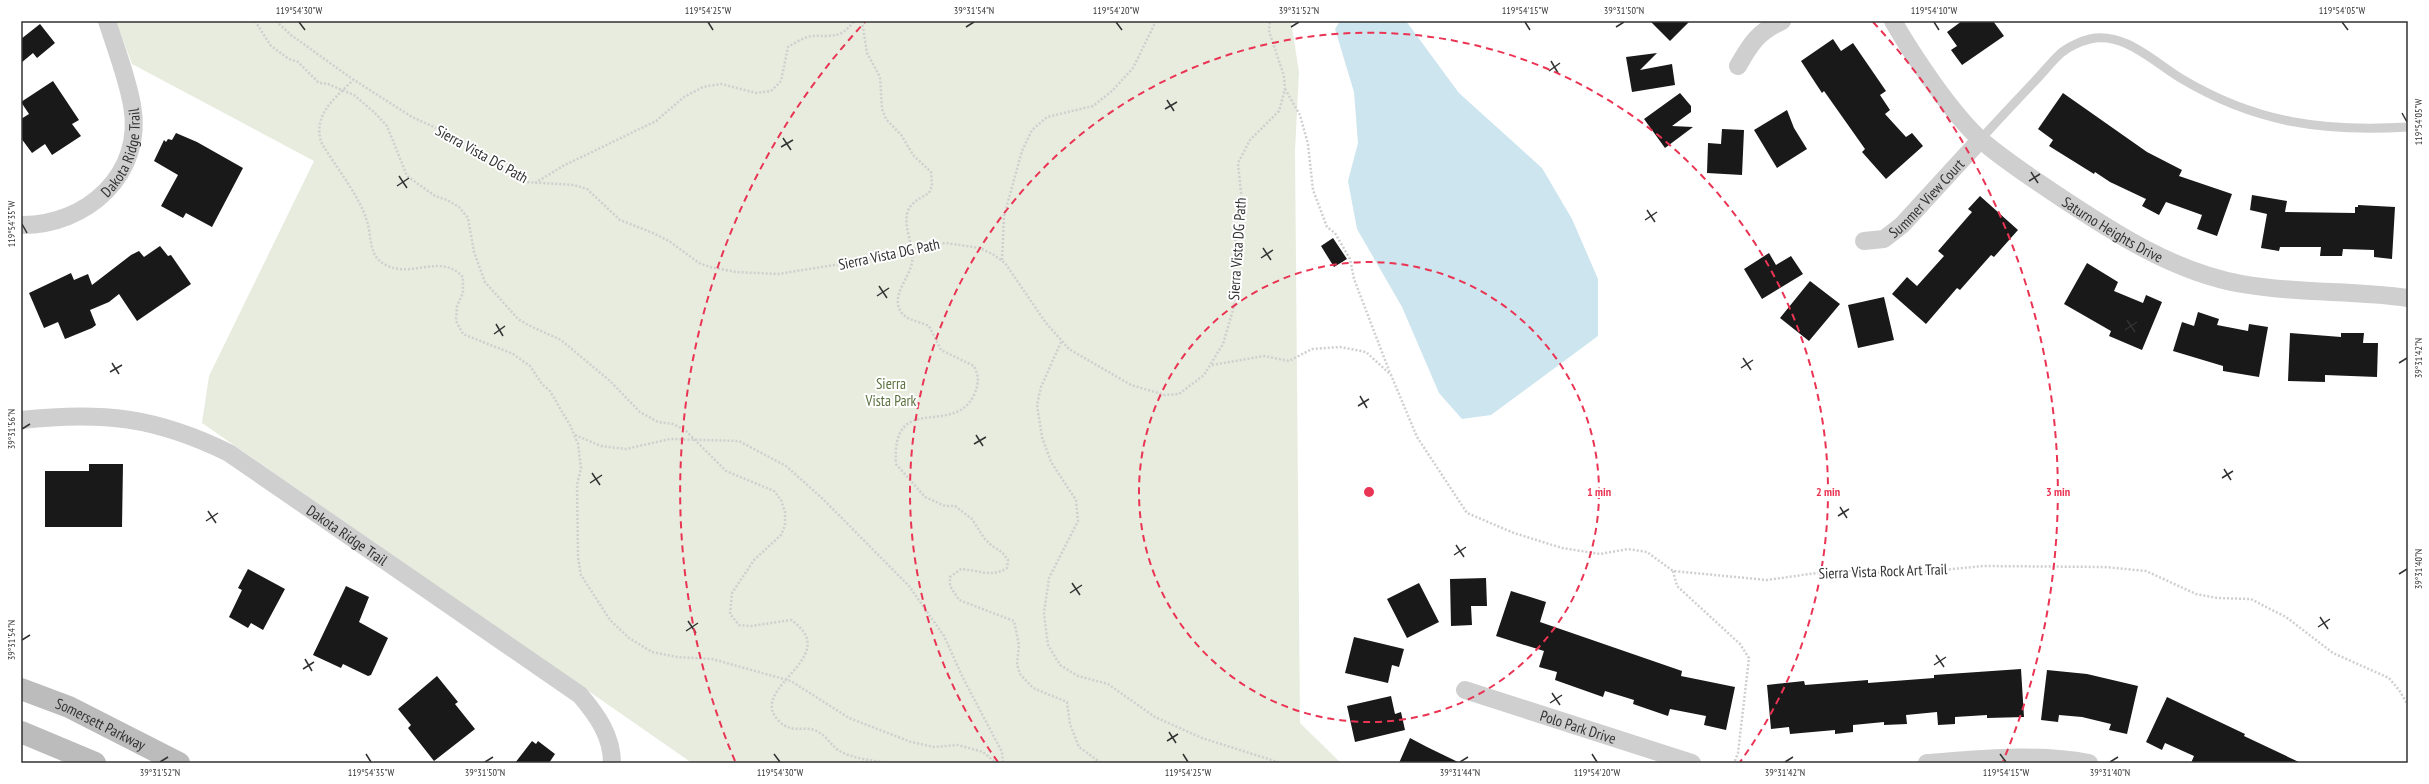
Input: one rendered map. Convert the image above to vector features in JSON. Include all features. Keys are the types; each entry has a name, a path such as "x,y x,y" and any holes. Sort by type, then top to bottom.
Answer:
{"main road":[{"name":"Somersett Parkway","path":"21,689 69,707 178,763"},
{"path":"21,732 95,763"}],"street":[{"name":"Dakota Ridge Trail","path":"21,225 49,224 79,213 96,202 110,188 128,157 132,140 132,106 107,21"},
{"path":"1738,66 1751,42 1769,27 1782,21"},
{"name":"Saturno Heights Drive","path":"1893,21 1924,70 1980,140 2033,179 2104,226 2137,245 2189,268 2248,285 2315,293 2408,298"},
{"name":"Summer View Court","path":"1864,241 1884,239 1902,225 1980,140"},
{"name":"Dakota Ridge Trail","path":"21,420 63,415 128,418 180,431 229,453 580,695 594,712 607,733 612,763"},
{"name":"Polo Park Drive","path":"1465,690 1692,763"},
{"path":"1927,763 1981,761 2026,756 2066,759 2089,763"}],"lane":[{"path":"1980,140 2061,52 2091,39 2104,38 2130,46 2200,90 2235,106 2267,117 2330,128 2362,130 2408,127"}],"path":[{"path":"255,21 271,46 289,59 298,62 319,83 328,84 354,95 387,126 407,176 436,196 459,207 468,218 478,266 485,282 499,300 528,325 561,340 610,381 640,412 658,422 673,424 685,430 726,471 736,477 764,485 774,491 781,500 785,512 781,535 754,560 737,583 729,604 730,614 739,625 751,626 790,620 800,627 808,640 807,650 802,661 785,679 774,696 772,708 777,719 787,728 820,732 839,750 860,758 891,763"},
{"name":"Sierra Vista DG Path","path":"276,21 291,35 354,79 412,117 460,139 504,171 525,182 574,185 587,189 620,220 630,226 642,227 669,241 699,263 730,271 778,274 860,262 913,251 930,245 946,242 980,248 1002,260 1061,342 1116,377 1143,390 1165,395 1179,394 1204,375 1223,344 1235,303 1236,288 1234,248 1242,203 1238,164 1250,140 1279,111 1285,89 1284,76 1269,31 1270,21"},
{"path":"534,183 563,166 656,121 684,97 703,87 721,84 756,93 771,91 781,81 788,47 812,36 826,38 844,32 854,21"},
{"path":"862,21 867,53 880,77 880,102 886,119 902,136 913,155 927,167 932,179 929,193 913,203 908,209 907,225 913,251 912,268 899,292 897,302 899,309 905,318 929,326 941,350 974,366 979,376 973,396 961,411 952,414 916,418 905,426 899,436 896,464 926,497 945,506 955,506 972,519 992,546 1002,552 1008,560 1007,568 1001,572 990,574 961,569 950,578 950,586 959,600 1014,621 1019,645 1017,664 1020,674 1032,688 1068,702 1070,724 1079,747 1101,763"},
{"path":"1002,260 1004,216 1022,151 1032,130 1046,117 1093,106 1112,91 1133,68 1156,21"},
{"path":"354,79 322,113 318,128 321,142 367,220 372,254 383,264 398,270 443,265 456,269 463,277 463,293 457,306 456,321 463,334 513,354 530,366 562,410 578,444 581,468 577,486 578,558 581,575 610,620 630,638 652,652 677,657 712,659 785,679 809,691 849,718 911,742 934,747 958,745 983,752 996,763"},
{"path":"1285,89 1300,115 1308,144 1313,190 1327,227 1335,233 1350,259 1354,278 1391,375 1417,436 1467,514 1514,533 1562,548 1600,554 1628,548 1647,552 1673,571 1677,586 1740,644 1749,658 1738,753 1734,763"},
{"path":"1061,342 1041,387 1037,405 1042,437 1052,462 1076,500 1078,521 1049,578 1044,613 1048,645 1060,665 1078,676 1108,684 1155,717 1202,738 1280,763"},
{"path":"1211,365 1264,356 1289,361 1312,349 1340,347 1366,352 1391,375"},
{"path":"574,435 601,446 626,449 670,439 694,438 739,441 786,466 823,499 909,586 944,636 963,678 1002,752 1003,763"},
{"name":"Sierra Vista Rock Art Trail","path":"1673,571 1767,580 1838,570 1903,574 1983,566 2105,567 2146,571 2196,594 2217,598 2250,599 2286,617 2333,653 2389,678 2399,690 2408,705"}],"green space":[{"name":"Sierra Vista Park","path":"116,21 1291,21 1299,72 1295,151 1300,723 1341,763 692,763 202,423 209,376 314,161 132,64"}],"water":[{"path":"1340,21 1406,21 1459,93 1542,168 1572,219 1598,279 1598,336 1491,415 1462,419 1439,393 1402,307 1357,229 1348,181 1358,143 1354,92 1335,29"}],"building":[{"path":"1650,21 1690,21 1670,41"},
{"path":"1962,21 1993,21 2004,36 1962,65 1951,50 1957,46 1947,32"},
{"path":"40,24 55,43 37,58 33,53 21,63 21,39"},
{"path":"1833,39 1841,51 1853,43 1886,91 1880,95 1890,110 1885,114 1906,137 1912,133 1923,146 1886,179 1862,152 1865,149 1824,91 1822,93 1801,61"},
{"path":"1657,53 1640,70 1672,64 1675,85 1632,92 1626,57"},
{"path":"53,81 79,120 72,124 81,136 52,155 45,144 32,153 21,138 21,119 29,114 21,102"},
{"path":"1680,93 1691,106 1691,112 1672,126 1693,127 1665,148 1644,119"},
{"path":"2063,93 2147,152 2182,170 2179,176 2232,194 2217,236 2197,229 2202,215 2166,202 2159,215 2142,206 2146,199 2110,182 2095,172 2094,174 2049,146 2053,140 2038,129"},
{"path":"1787,110 1794,128 1807,149 1777,168 1754,130"},
{"path":"1722,129 1744,130 1742,175 1707,173 1708,143 1721,144"},
{"path":"176,133 197,142 243,168 212,227 186,213 183,218 161,206 178,175 154,161 164,140 166,142 168,139 172,140"},
{"path":"2252,195 2287,201 2285,212 2355,213 2355,207 2358,207 2358,205 2395,207 2392,259 2374,257 2374,250 2343,249 2342,256 2320,256 2321,247 2280,247 2279,251 2261,248 2267,214 2250,210"},
{"path":"1980,196 2018,230 1994,257 1991,255 1960,290 1957,288 1926,324 1892,294 1907,277 1917,286 1944,256 1938,251 1972,212 1968,209"},
{"path":"1333,238 1347,259 1334,267 1321,246"},
{"path":"160,246 168,256 171,255 191,284 137,321 119,294 109,302 90,310 96,325 92,328 65,339 58,322 44,328 29,293 71,273 74,280 88,274 92,285 131,255 139,251 144,257"},
{"path":"1769,253 1776,265 1791,256 1803,274 1762,299 1744,269"},
{"path":"2087,263 2118,282 2114,291 2143,303 2146,295 2162,302 2142,350 2109,336 2111,331 2064,304"},
{"path":"1810,281 1840,304 1809,341 1780,318"},
{"path":"1884,297 1894,340 1858,348 1848,305"},
{"path":"2198,312 2219,319 2217,325 2248,331 2249,324 2268,327 2259,377 2223,371 2223,366 2173,351 2182,322 2194,326"},
{"path":"2290,333 2341,337 2341,333 2364,333 2363,343 2378,343 2377,377 2325,375 2325,382 2288,381"},
{"path":"89,464 123,464 122,527 45,527 45,471 89,471"},
{"path":"248,569 285,589 263,630 251,623 248,628 229,617 242,590 238,588"},
{"path":"1486,578 1487,606 1471,606 1472,625 1451,626 1450,579"},
{"path":"1419,583 1439,622 1407,638 1387,599"},
{"path":"346,586 369,597 359,622 388,638 371,675 368,676 343,664 341,668 313,655"},
{"path":"1511,591 1546,602 1540,622 1682,671 1681,676 1735,687 1726,730 1704,725 1706,716 1670,709 1668,716 1633,704 1634,700 1605,691 1603,697 1555,680 1557,672 1539,667 1544,651 1496,636"},
{"path":"1354,637 1404,649 1399,667 1392,665 1388,683 1345,673"},
{"path":"2021,669 2024,717 1987,718 1987,715 1955,717 1955,724 1938,725 1937,712 1906,715 1907,724 1884,725 1884,722 1853,725 1853,732 1835,734 1835,730 1790,734 1789,727 1771,729 1767,685 1804,681 1805,685 1868,680 1868,683 1934,678 1934,675"},
{"path":"2047,670 2087,674 2138,686 2127,734 2109,730 2111,724 2082,717 2059,715 2058,722 2041,720"},
{"path":"437,676 458,702 455,704 475,729 434,761 408,728 411,725 398,709"},
{"path":"1391,696 1395,714 1401,712 1405,730 1355,742 1347,706"},
{"path":"2167,697 2245,734 2244,736 2301,763 2191,763 2194,756 2165,743 2162,750 2146,742"},
{"path":"1410,738 1427,747 1460,763 1399,763"},
{"path":"532,741 536,744 538,741 555,754 549,763 515,763"}]}
